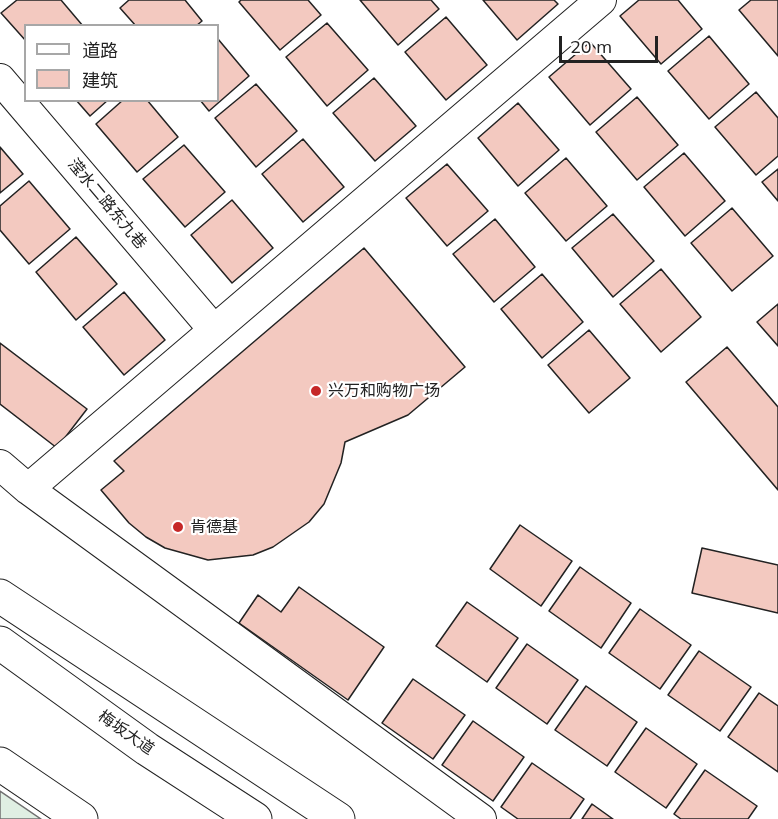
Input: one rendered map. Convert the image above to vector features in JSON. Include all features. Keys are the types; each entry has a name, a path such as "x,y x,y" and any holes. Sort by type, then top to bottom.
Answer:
{"main road":[{"path":"0,596 338,819"},
{"name":"梅坂大道","path":"0,643 147,749 255,819"},
{"path":"0,764 81,819"}],"street":[{"path":"28,489 601,0"},
{"name":"滢水二路东九巷","path":"0,79 214,330"},
{"path":"0,465 28,489 481,819"}],"green space":[{"path":"0,791 41,819 0,819"}],"building":[{"path":"17,0 61,0 81,24 24,24 24,39 1,13"},
{"path":"129,0 185,0 202,21 198,24 134,24 120,8"},
{"path":"241,0 308,0 321,15 280,50 239,2"},
{"path":"360,0 431,0 439,9 398,45"},
{"path":"483,0 554,0 558,4 517,40"},
{"path":"639,0 678,0 702,29 661,64 620,16"},
{"path":"751,0 778,0 778,56 739,10"},
{"path":"446,17 487,65 446,100 405,52"},
{"path":"327,23 368,70 327,106 286,57"},
{"path":"709,36 749,84 709,119 668,71"},
{"path":"219,40 249,76 209,111 202,102 219,102"},
{"path":"590,42 631,89 590,125 549,77"},
{"path":"374,78 416,126 375,161 333,113"},
{"path":"256,84 297,131 256,167 215,118"},
{"path":"756,92 778,118 778,156 756,175 715,127"},
{"path":"637,97 678,145 637,180 596,132"},
{"path":"78,102 106,102 90,116"},
{"path":"121,102 149,102 178,137 137,172 96,124"},
{"path":"518,103 559,150 518,186 478,138"},
{"path":"303,139 344,187 303,222 262,174"},
{"path":"184,145 225,192 185,227 143,179"},
{"path":"0,147 23,174 0,193"},
{"path":"684,153 725,201 685,236 644,187"},
{"path":"566,158 607,206 566,241 525,193"},
{"path":"447,164 488,211 447,246 406,198"},
{"path":"778,169 778,201 762,182"},
{"path":"29,181 70,229 29,264 0,230 0,206"},
{"path":"232,200 273,248 232,283 191,235"},
{"path":"732,208 773,256 732,291 691,243"},
{"path":"613,214 654,261 613,297 572,248"},
{"path":"495,219 535,267 494,302 453,254"},
{"path":"76,237 117,284 76,320 36,272"},
{"name":"兴万和购物广场","path":"364,248 465,367 408,415 345,442 341,463 324,504 309,522 273,547 253,555 208,560 165,548 146,537 129,523 101,490 124,471 114,461"},
{"path":"661,269 701,317 661,352 620,304"},
{"path":"542,274 583,322 542,358 501,309"},
{"path":"124,292 165,340 124,375 83,327"},
{"path":"778,304 778,346 757,322"},
{"path":"589,330 630,378 589,413 548,365"},
{"path":"0,343 87,409 57,448 0,404"},
{"path":"727,347 778,407 778,490 686,382"},
{"path":"520,525 572,561 541,606 490,569"},
{"path":"702,548 778,565 778,613 692,593"},
{"path":"580,567 631,603 601,648 549,611"},
{"path":"299,587 384,647 348,700 239,623 258,595 281,612"},
{"path":"467,602 518,638 487,682 436,646"},
{"path":"640,609 691,645 660,689 609,653"},
{"path":"527,644 578,680 547,724 496,688"},
{"path":"699,651 751,687 720,731 668,695"},
{"path":"413,679 465,715 433,759 382,723"},
{"path":"586,686 637,722 607,766 555,730"},
{"path":"759,693 778,706 778,772 728,737"},
{"path":"473,721 524,757 493,801 442,765"},
{"path":"646,728 697,764 666,808 615,772"},
{"path":"532,763 584,799 570,819 518,819 501,807"},
{"path":"705,770 757,806 748,819 681,819 674,814"},
{"path":"592,804 613,819 582,819"}],"place":[{"name":"兴万和购物广场","path":"316,391"},
{"name":"肯德基","path":"178,527"}]}
